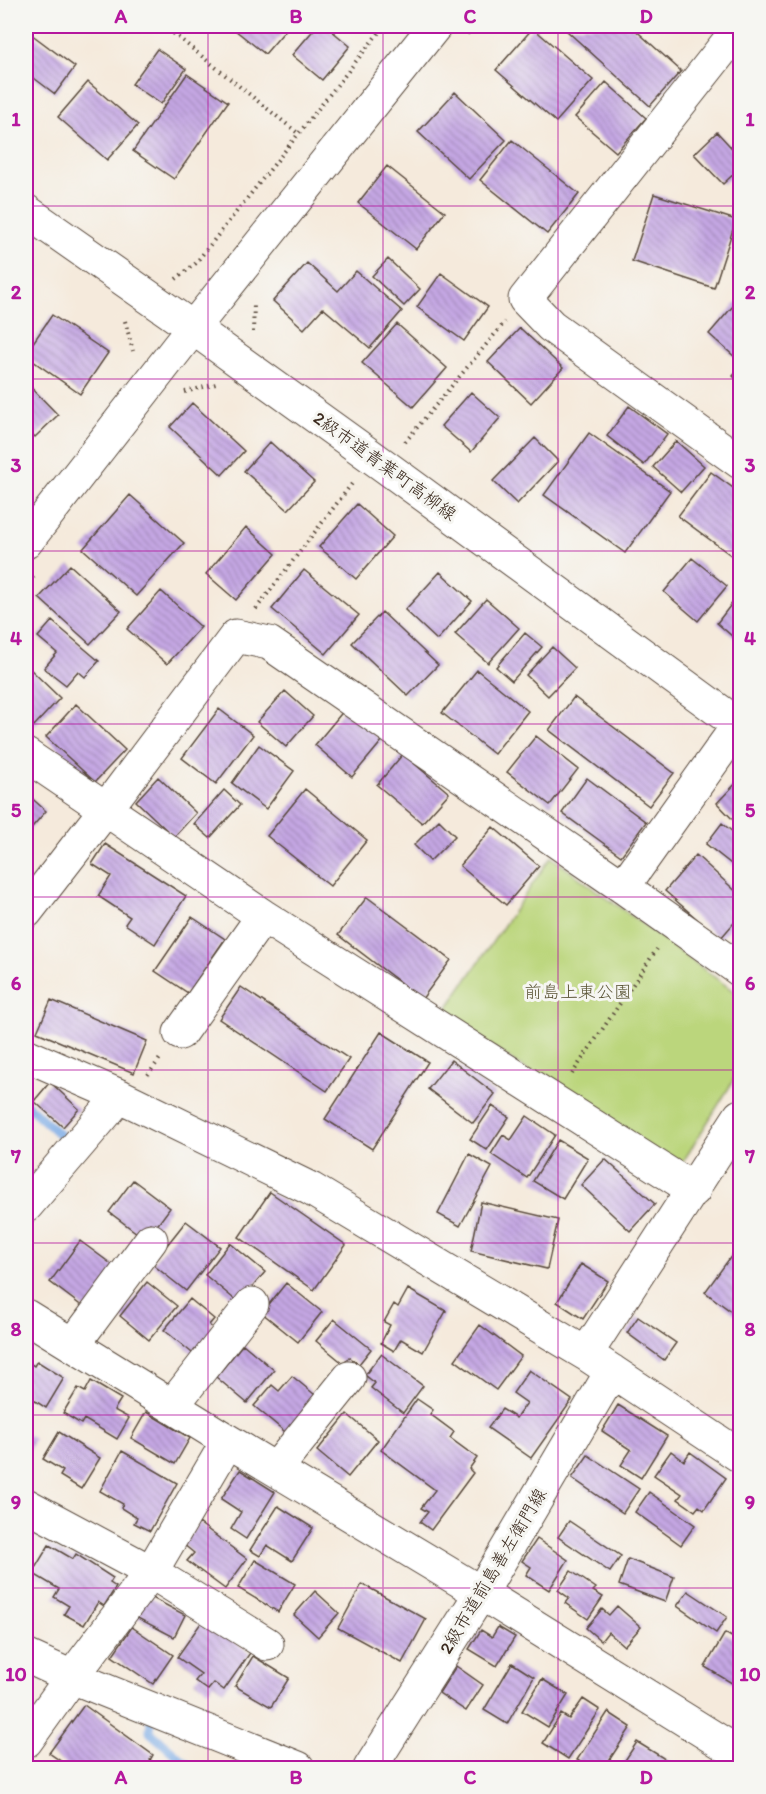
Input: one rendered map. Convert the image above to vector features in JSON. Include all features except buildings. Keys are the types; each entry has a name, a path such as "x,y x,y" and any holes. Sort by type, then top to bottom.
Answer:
{"street":[{"path":"33,556 193,328 435,26"},
{"path":"741,27 525,298 550,326 741,462"},
{"name":"2級市道青葉町高柳線","path":"26,212 193,328 740,724"},
{"path":"26,912 236,636 269,643 623,886 741,970"},
{"path":"623,886 740,724"},
{"path":"26,755 263,916 694,1190"},
{"path":"180,1033 263,916"},
{"path":"26,1055 125,1098 311,1189 599,1362 741,1456"},
{"path":"26,1206 125,1098"},
{"name":"2級市道前島善左衛門線","path":"370,1768 481,1593 599,1362 694,1190 741,1116"},
{"path":"73,1345 151,1240"},
{"path":"172,1406 252,1304"},
{"path":"26,1316 741,1754"},
{"path":"276,1469 349,1378"},
{"path":"26,1741 151,1572 228,1441"},
{"path":"26,1505 151,1572 267,1644"},
{"path":"26,1656 72,1677 298,1768"}],"path":[{"path":"164,26 299,134"},
{"path":"174,280 195,264 384,26"},
{"path":"466,35 474,26"},
{"path":"405,442 525,298"},
{"path":"255,302 252,331 262,338"},
{"path":"116,315 125,321 133,350 126,359"},
{"path":"182,393 218,383"},
{"path":"236,636 355,479"},
{"path":"26,587 33,556"},
{"path":"554,1100 675,923"},
{"path":"125,1098 180,1033"}],"green space":[{"name":"前島上東公園","path":"551,857 740,996 740,1070 678,1170 443,1014"}],"waterway":[{"path":"26,1104 61,1136"},
{"path":"151,1715 150,1732 191,1768"}]}
